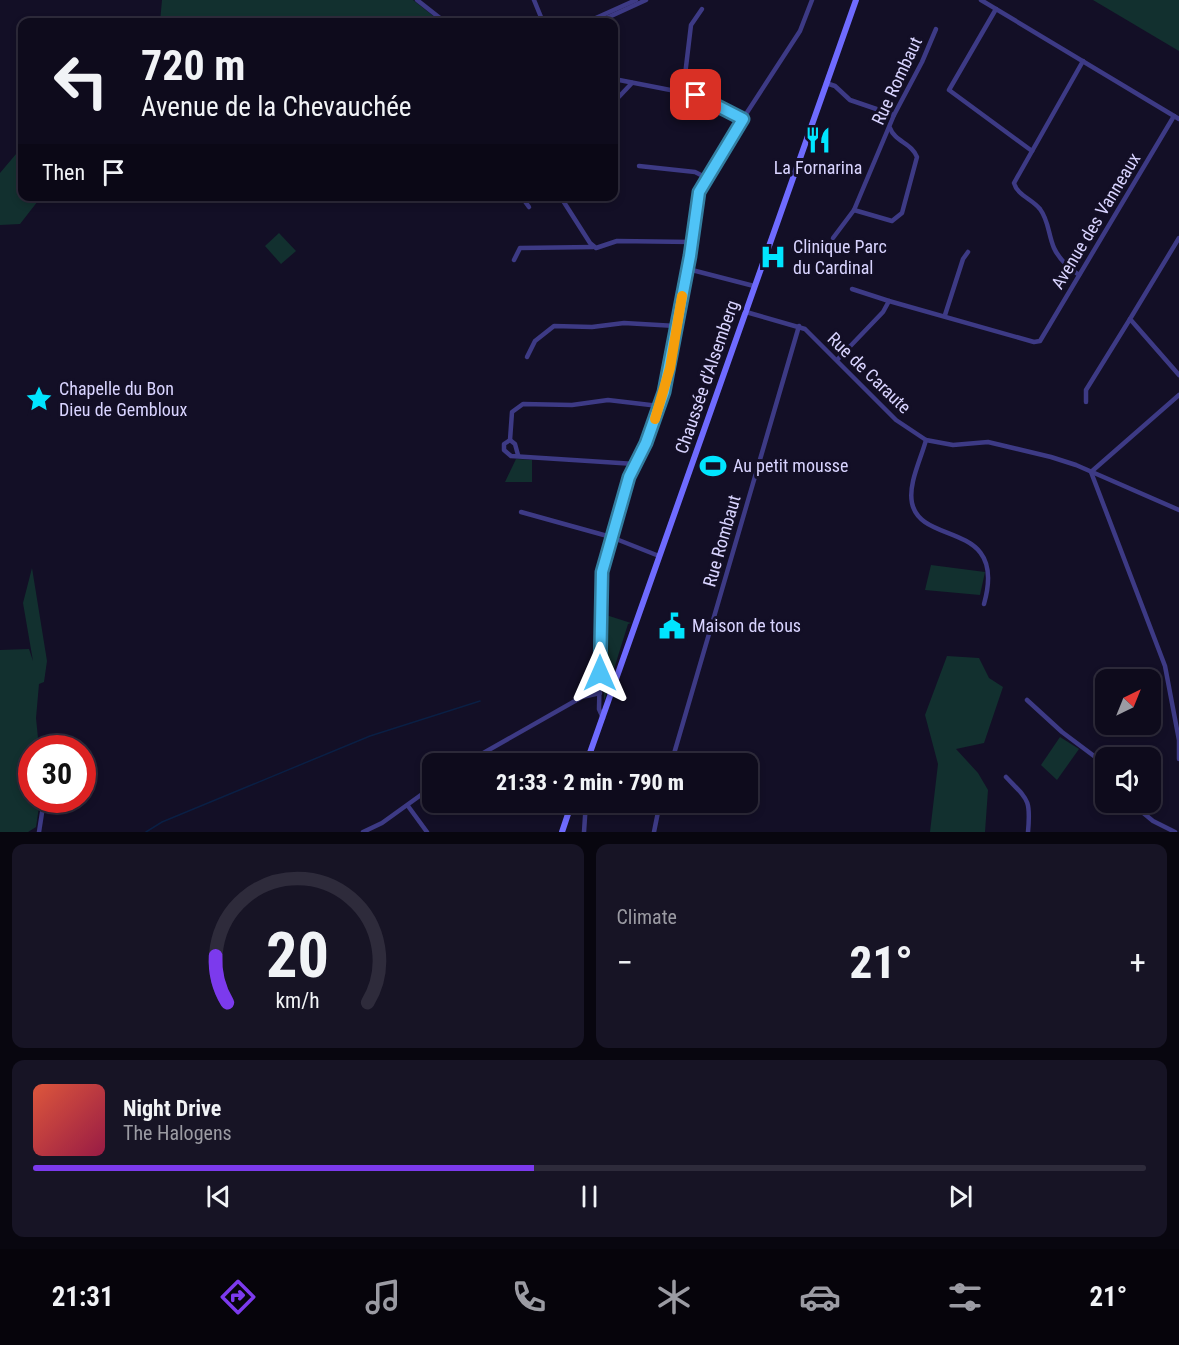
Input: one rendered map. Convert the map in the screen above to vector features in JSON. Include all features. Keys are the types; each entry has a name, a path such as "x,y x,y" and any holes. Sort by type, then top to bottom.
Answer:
{"main road":[{"name":"Chaussée d'Alsemberg","path":"590,753 856,0"},
{"path":"562,832 568,813"}],"street":[{"path":"417,0 439,18"},
{"path":"534,0 541,18"},
{"path":"597,18 636,0"},
{"path":"606,18 646,0"},
{"path":"603,718 599,709 601,587 611,537 635,465 659,406 670,368 699,192 705,177 800,31 812,0"},
{"path":"981,0 1177,117"},
{"path":"683,92 691,25 702,9"},
{"path":"996,9 949,90 1032,151"},
{"name":"Rue Rombaut","path":"833,238 854,210 894,115 922,62 936,29"},
{"path":"1079,275 1066,265 1054,248 1048,226 1040,210 1014,186 1014,180 1083,62"},
{"path":"618,80 683,92 743,119"},
{"path":"618,98 632,83"},
{"path":"826,83 835,86 850,100 894,115"},
{"name":"Avenue des Vanneaux","path":"945,315 1034,342 1040,341 1177,117"},
{"path":"854,210 892,221 902,213 917,157 911,148 892,134 890,128"},
{"path":"639,166 695,172 705,177"},
{"path":"526,201 530,207"},
{"path":"563,201 592,245"},
{"path":"1086,402 1086,390 1179,238"},
{"path":"514,260 520,248 592,245 602,248 617,241 692,242"},
{"path":"852,289 945,315 963,259 968,252"},
{"path":"688,269 754,286"},
{"path":"837,360 883,312 889,301"},
{"name":"Rue de Caraute","path":"746,312 799,326 837,360 896,420 926,440 953,445 999,444 1051,457 1091,471 1179,510"},
{"path":"1130,319 1179,375"},
{"path":"527,357 535,341 554,326 592,327 624,324 676,326"},
{"name":"Rue Rombaut","path":"674,753 799,326"},
{"path":"1179,395 1091,471 1165,666 1179,740 1179,759"},
{"path":"510,440 512,412 523,404 572,405 608,400 659,406"},
{"path":"510,440 504,444 504,450 511,456 635,465"},
{"path":"510,440 515,444 518,455"},
{"path":"926,440 912,488 912,507 923,520 973,546 985,558 988,577 984,604"},
{"path":"521,512 611,537 659,556"},
{"path":"484,753 582,698 600,693"},
{"path":"1027,700 1062,732 1095,757"},
{"path":"1006,777 1028,800 1030,807 1028,832"},
{"path":"363,832 408,806 422,795"},
{"path":"408,806 427,832"},
{"path":"39,832 42,813"},
{"path":"584,832 585,813"},
{"path":"654,832 658,813"},
{"path":"1143,813 1153,821 1177,831"}],"green space":[{"path":"162,0 413,0 436,18 160,18"},
{"path":"1093,0 1179,0 1179,51"},
{"path":"18,152 18,201 38,201 20,224 0,225 0,173"},
{"path":"279,233 296,251 281,264 265,246"},
{"path":"516,459 532,460 532,482 505,482"},
{"path":"931,565 985,572 980,595 925,590"},
{"path":"32,568 47,661 44,682 39,684 36,718 38,735 18,735 18,813 38,813 36,827 28,832 0,832 0,650 29,649 33,661 23,603"},
{"path":"603,614 631,623 628,624 604,701"},
{"path":"947,656 979,658 989,678 1003,687 984,743 956,749 978,773 988,790 985,832 930,832 938,764 925,715"},
{"path":"1060,737 1079,749 1057,780 1041,765"}],"waterway":[{"path":"146,832 162,822 370,736 480,701"}],"slow traffic":[{"path":"655,419 670,368 682,296"}],"place":[{"name":"La Fornarina","path":"818,140"},
{"name":"Clinique Parc du Cardinal","path":"773,257"},
{"name":"Chapelle du Bon Dieu de Gembloux","path":"39,399"},
{"name":"Au petit mousse","path":"713,466"},
{"name":"Maison de tous","path":"672,626"}],"route":[{"path":"600,673 601,587 605,557 629,477 646,443 664,392 690,256 699,192 705,177 743,119 696,95"}]}
